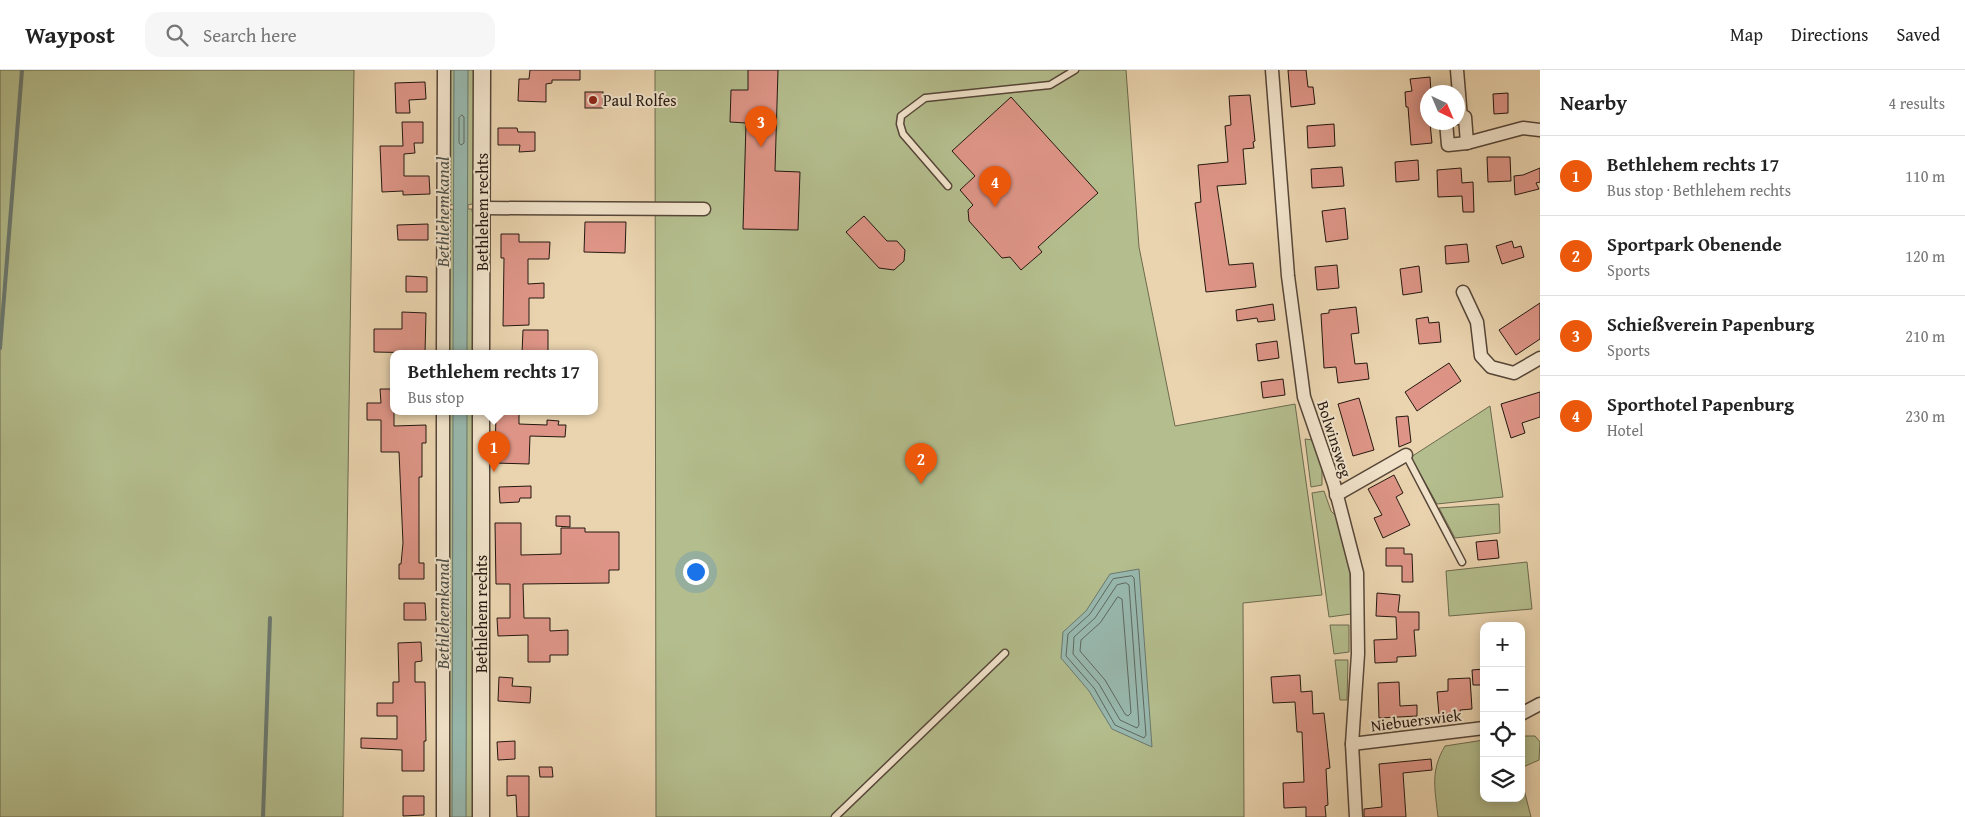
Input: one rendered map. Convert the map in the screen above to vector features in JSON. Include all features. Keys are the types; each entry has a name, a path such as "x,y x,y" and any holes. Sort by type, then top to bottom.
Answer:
{"street":[{"path":"443,350 444,70"},
{"name":"Bethlehem rechts","path":"481,350 482,70"},
{"name":"Bolwinsweg","path":"1272,70 1288,276 1304,397 1336,495 1357,573 1358,654 1352,744 1356,817"},
{"path":"1457,70 1458,85"},
{"path":"1465,118 1467,143"},
{"path":"1447,130 1448,145 1467,143 1523,128 1540,130"},
{"path":"482,208 704,209"},
{"path":"1463,292 1477,322 1481,356 1491,367 1514,373 1540,358"},
{"path":"443,415 443,817"},
{"name":"Bethlehem rechts","path":"481,415 481,817"},
{"path":"1336,495 1406,456"},
{"path":"1525,712 1540,704"},
{"name":"Niebuerswiek","path":"1352,744 1480,728"}],"lane":[{"path":"948,186 903,134 900,124 901,116 925,98 1050,85 1075,70"},
{"path":"1406,456 1462,562"},
{"path":"835,817 1005,653"}],"green space":[{"path":"0,70 354,70 343,817 0,817"},
{"path":"448,70 476,70 476,198 472,204 468,205 468,209 472,209 472,212 475,214 476,350 448,350 448,210 454,209 454,205 448,204"},
{"path":"655,70 1126,70 1139,247 1175,426 1295,404 1322,595 1243,603 1244,817 656,817"},
{"path":"1490,406 1503,497 1437,504 1411,457"},
{"path":"448,415 476,415 475,817 448,817"},
{"path":"1305,439 1313,440 1322,467 1322,485 1311,487"},
{"path":"1324,491 1331,511 1338,518 1350,570 1351,614 1329,617 1312,493"},
{"path":"1499,504 1500,533 1455,538 1439,508"},
{"path":"1527,562 1532,609 1449,616 1446,571"},
{"path":"1330,625 1349,625 1349,652 1334,654"},
{"path":"1335,660 1348,660 1347,700 1340,700"},
{"path":"1525,736 1535,736 1540,742 1539,760 1525,766"},
{"path":"1480,741 1480,802 1525,802 1525,794 1531,817 1438,817 1435,772 1445,746"}],"water":[{"path":"454,70 468,70 467,350 453,350"},
{"path":"453,415 467,415 466,817 452,817"},
{"path":"1139,569 1152,747 1112,729 1089,691 1061,658 1063,632 1086,611 1110,574"}],"building":[{"path":"530,70 580,70 580,80 552,80 552,83 546,84 546,102 518,101 519,79 529,79"},
{"path":"748,70 778,70 775,171 800,172 798,230 743,229 746,123 730,122 731,90 748,90"},
{"path":"1288,70 1306,70 1308,87 1313,87 1315,104 1291,107"},
{"path":"1430,77 1431,85 1420,85 1420,130 1431,130 1432,143 1411,145 1405,92 1412,91 1410,79"},
{"path":"425,82 426,99 409,100 410,113 396,113 395,83"},
{"path":"585,92 603,92 603,108 585,108"},
{"path":"1508,93 1508,113 1494,114 1493,94"},
{"path":"1250,95 1255,141 1253,142 1254,148 1243,149 1246,184 1217,186 1229,265 1253,263 1256,287 1206,292 1195,203 1201,202 1198,165 1228,162 1225,126 1231,125 1229,96"},
{"path":"1011,97 1098,193 1038,247 1042,252 1021,270 1010,257 1002,258 969,221 968,210 973,205 960,190 975,176 952,151"},
{"path":"402,122 423,122 423,143 414,143 415,153 404,154 404,176 429,176 430,194 403,195 403,191 382,192 380,146 403,146"},
{"path":"1334,124 1335,146 1308,148 1307,126"},
{"path":"498,128 517,128 518,132 535,132 535,151 519,152 520,145 498,145"},
{"path":"1487,157 1510,157 1511,181 1488,182"},
{"path":"1418,160 1419,180 1396,182 1395,162"},
{"path":"1342,167 1344,186 1312,188 1311,169"},
{"path":"1461,168 1462,183 1473,182 1474,212 1463,212 1462,196 1438,197 1437,170"},
{"path":"1540,168 1540,182 1536,183 1539,189 1515,195 1514,176 1523,175"},
{"path":"1345,208 1348,239 1326,242 1322,211"},
{"path":"864,216 887,241 897,241 905,250 904,261 894,270 879,268 846,232"},
{"path":"585,222 626,222 625,253 584,252"},
{"path":"428,224 428,240 398,240 397,225"},
{"path":"501,234 519,234 519,242 550,242 549,259 528,259 528,284 544,283 544,298 529,298 529,325 503,326 504,258 501,258"},
{"path":"1512,241 1514,248 1521,246 1524,257 1502,264 1496,246"},
{"path":"1467,244 1469,262 1446,264 1445,246"},
{"path":"1337,265 1339,288 1317,290 1315,267"},
{"path":"1419,266 1422,292 1403,295 1400,269"},
{"path":"406,276 427,277 427,292 406,292"},
{"path":"1540,303 1540,339 1516,355 1499,330"},
{"path":"1273,304 1275,320 1258,322 1257,318 1237,321 1236,310"},
{"path":"1356,307 1359,333 1351,334 1355,364 1367,363 1369,379 1338,383 1336,367 1324,368 1321,314 1329,313 1329,310"},
{"path":"402,312 426,313 425,350 374,352 374,329 402,329"},
{"path":"1428,317 1429,323 1439,322 1441,342 1419,344 1416,319"},
{"path":"523,330 548,330 548,350 522,350"},
{"path":"1277,341 1279,358 1258,361 1256,344"},
{"path":"1449,363 1461,381 1417,411 1405,392"},
{"path":"1283,379 1285,395 1263,398 1261,382"},
{"path":"380,389 390,389 390,415 394,415 394,426 426,425 426,443 422,443 422,477 419,477 419,563 424,563 424,579 399,579 399,564 401,564 403,543 399,452 381,452 381,420 367,420 367,403 381,403"},
{"path":"1540,392 1540,417 1522,423 1525,433 1511,438 1501,404"},
{"path":"1359,398 1374,450 1353,456 1338,404"},
{"path":"496,415 519,415 519,424 547,425 547,420 559,421 558,425 566,425 565,437 530,436 529,464 495,463"},
{"path":"1408,416 1411,442 1399,447 1396,417"},
{"path":"1394,475 1403,493 1396,497 1410,525 1383,538 1374,518 1382,515 1368,489"},
{"path":"531,486 531,498 520,498 519,502 500,503 499,487"},
{"path":"556,516 570,516 570,527 556,526"},
{"path":"495,523 521,523 521,555 561,554 561,528 585,528 585,532 619,532 619,570 609,570 609,583 523,584 524,618 550,618 550,631 568,630 568,655 550,655 550,662 528,662 528,635 498,636 497,618 510,618 510,584 496,584"},
{"path":"1497,540 1499,558 1478,560 1476,542"},
{"path":"1386,548 1404,548 1404,554 1412,554 1413,582 1402,582 1402,566 1386,566"},
{"path":"1377,593 1400,595 1398,612 1419,612 1419,630 1414,630 1416,656 1397,657 1397,662 1375,663 1374,640 1397,639 1396,617 1376,616"},
{"path":"404,603 425,603 426,620 404,620"},
{"path":"421,642 422,661 415,662 415,682 425,682 426,741 424,741 424,771 402,771 402,750 361,748 361,738 397,739 397,716 377,716 377,703 393,703 393,682 399,682 398,643"},
{"path":"1480,669 1480,685 1473,685 1472,670"},
{"path":"1300,675 1301,692 1312,691 1313,714 1324,713 1330,768 1326,769 1328,805 1325,806 1326,817 1306,817 1306,807 1284,808 1283,783 1304,782 1302,732 1297,732 1295,702 1273,703 1271,677"},
{"path":"499,677 513,678 512,686 531,687 530,703 498,701"},
{"path":"1470,678 1472,709 1460,710 1461,714 1439,715 1437,692 1448,691 1448,679"},
{"path":"1399,682 1400,706 1417,705 1417,716 1379,718 1378,683"},
{"path":"515,741 515,759 498,760 497,742"},
{"path":"1431,759 1432,770 1403,773 1406,817 1364,817 1364,809 1382,807 1379,764"},
{"path":"539,767 552,767 553,777 540,777"},
{"path":"507,776 529,776 529,817 517,817 516,795 507,796"},
{"path":"403,796 424,796 424,815 403,816"}],"waterway":[{"path":"0,348 22,70"},
{"path":"263,817 270,618"}],"place":[{"name":"Paul Rolfes","path":"593,100"},
{"name":"Schießverein Papenburg","path":"761,147"},
{"name":"Sporthotel Papenburg","path":"995,207"},
{"name":"Bethlehem rechts 17","path":"494,472"},
{"name":"Sportpark Obenende","path":"921,484"}],"water label":[{"name":"Bethlehemkanal","path":"442,212"},
{"name":"Bethlehemkanal","path":"442,614"}]}
